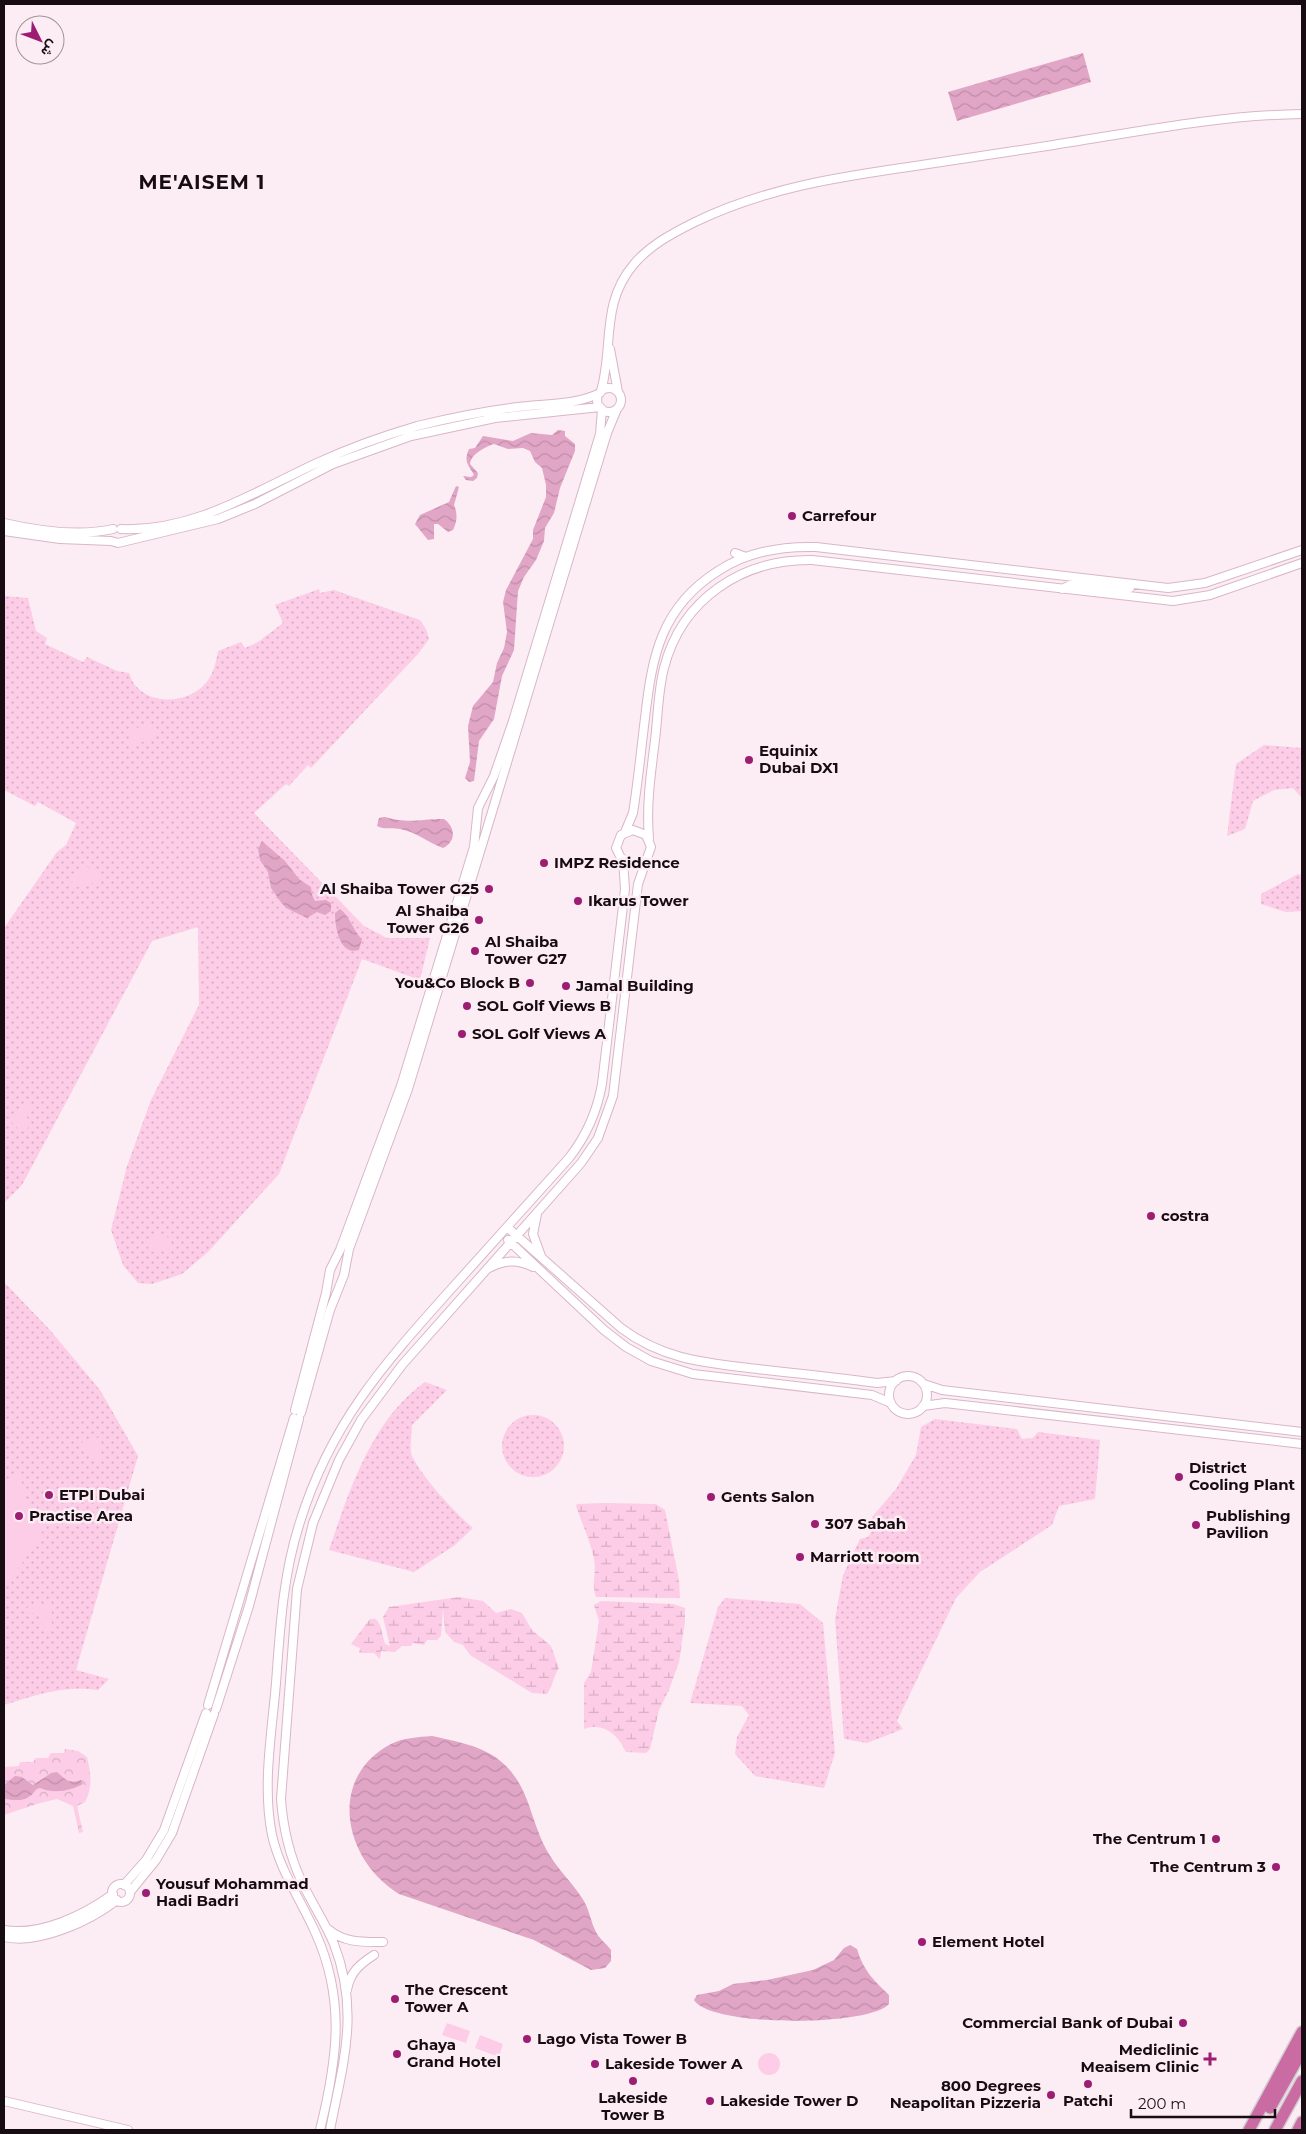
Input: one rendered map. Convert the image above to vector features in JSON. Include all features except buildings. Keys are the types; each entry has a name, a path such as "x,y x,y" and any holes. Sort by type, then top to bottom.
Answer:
{"highway":[{"path":"1249,2130 1302,2032"},
{"path":"1258,2130 1302,2051"},
{"path":"1275,2130 1302,2081"},
{"path":"1244,2130 1264,2104"},
{"path":"1298,2130 1302,2122"}],"street":[{"path":"297,1415 330,1270 340,1250 401,1086 472,853 478,808 494,776 513,721 602,422 601,408 598,400 611,307 629,270 644,254 665,238 700,219 774,190 842,176 1234,118 1302,114"},
{"path":"4,1930 28,1929 58,1923 115,1897 126,1900 130,1892 156,1860 172,1833 211,1710 297,1415 330,1310 344,1275 349,1249 408,1089 607,433 621,400 608,331"},
{"path":"4,523 61,532 150,528 209,513 254,495 332,456 400,431 475,413 572,402 610,388 618,392"},
{"path":"4,531 60,540 112,541 118,543 187,528 218,519 255,504 333,464 411,436 486,419 586,408 601,408 610,412 617,409"},
{"path":"586,408 594,411 602,422"},
{"path":"112,541 110,533 117,529"},
{"path":"117,529 124,533 122,541"},
{"path":"320,2130 335,2058 336,2008 322,1948 285,1876 275,1847 265,1771 289,1561 306,1504 336,1430 363,1386 576,1148 593,1118 625,889 623,860 618,853 617,843 625,832 633,813 649,680 660,638 673,614 691,592 713,574 746,557 772,549 804,546 943,558 1177,588 1205,583 1302,550"},
{"path":"735,553 746,557"},
{"path":"346,1994 337,1953 326,1927 301,1880 294,1861 284,1824 281,1800 293,1620 306,1545 329,1480 365,1413 402,1365 581,1163 598,1138 609,1110 621,1069 637,890 645,860 651,847 647,809 662,681 667,657 677,634 690,614 707,596 727,581 748,570 772,563 812,560 1154,600 1182,600 1210,595 1302,563"},
{"path":"1062,589 1075,583 1150,590 1158,587"},
{"path":"625,832 636,830 649,838"},
{"path":"623,860 634,864 645,860"},
{"path":"537,1212 534,1236 543,1260"},
{"path":"504,1230 516,1236 631,1336 658,1350 688,1356 877,1382 896,1381 908,1376 917,1378 924,1384 942,1390 1302,1432"},
{"path":"504,1230 510,1242 540,1272 614,1339 638,1354 662,1365 693,1374 872,1395 891,1402"},
{"path":"485,1270 501,1263 514,1261 526,1264 540,1272"},
{"path":"896,1381 890,1391 891,1402 897,1410 907,1414 917,1412 923,1406 927,1393 924,1384"},
{"path":"923,1406 945,1403 1302,1444"},
{"path":"1288,1442 1302,1449"},
{"path":"4,1938 30,1937 66,1928 91,1918 115,1897 116,1886 124,1885 146,1860 164,1830 211,1710"},
{"path":"124,1885 130,1892"},
{"path":"326,1927 336,1935 352,1941 383,1942"},
{"path":"330,2130 347,2049 346,1994 348,1982 356,1967 374,1955"},
{"path":"4,2101 128,2130"}],"green space":[{"path":"319,589 320,593 334,590 420,620 426,629 429,639 418,654 311,768 308,765 289,786 286,784 254,813 364,926 387,938 430,938 420,980 362,959 279,1174 208,1252 182,1274 152,1284 138,1283 123,1265 111,1230 127,1166 151,1100 199,1005 198,927 152,941 22,1185 4,1203 4,928 57,852 66,845 76,823 38,802 35,806 4,790 4,596 28,598 36,631 47,638 45,644 83,662 87,657 117,671 129,673 134,684 144,693 162,699 171,699 190,695 205,684 214,669 218,651 241,642 245,648 258,642 283,623 275,605"},
{"path":"151,724 158,730 155,738 134,745 131,744 130,727 143,728"},
{"path":"1264,745 1302,748 1302,798 1293,788 1274,790 1253,801 1245,829 1227,836 1236,764"},
{"path":"84,865 91,869 100,870 98,883 86,883 73,889 70,884"},
{"path":"1298,874 1302,875 1302,911 1286,912 1261,904 1261,894"},
{"path":"28,1101 30,1106 27,1117 30,1125 27,1129 19,1132 16,1125 9,1121 10,1117"},
{"path":"157,1234 172,1239 169,1248 158,1254 151,1251 146,1244 148,1238"},
{"path":"4,1282 50,1330 100,1390 138,1456 76,1670 109,1679 98,1690 61,1690 4,1705"},
{"path":"425,1382 447,1390 412,1425 411,1453 423,1474 473,1528 455,1545 414,1572 329,1550 354,1481 377,1436 390,1416 406,1397"},
{"path":"533,1415 550,1420 555,1424 559,1429 564,1446 559,1463 555,1468 550,1472 533,1477 516,1472 511,1468 507,1463 502,1446 507,1429 511,1424 516,1420"},
{"path":"935,1419 1017,1429 1022,1439 1033,1438 1038,1432 1100,1440 1095,1499 1059,1506 1052,1525 980,1572 956,1598 897,1721 903,1729 867,1743 844,1739 835,1619 843,1575 860,1539 868,1537 873,1529 872,1517 896,1489 916,1455 921,1427"},
{"path":"94,1437 99,1438 99,1450 104,1457 99,1461 83,1451 82,1442"},
{"name":"Practise Area","path":"20,1473 25,1497 43,1535 4,1587 4,1480"},
{"path":"577,1504 656,1504 665,1510 679,1580 680,1598 596,1597 594,1559 576,1506"},
{"path":"459,1597 483,1601 496,1613 511,1609 522,1613 532,1630 551,1646 559,1668 547,1694 532,1693 470,1655 463,1645 454,1642 445,1632 443,1608 441,1636 437,1640 427,1640 424,1645 413,1643 411,1646 402,1646 395,1652 381,1651 380,1659 374,1653 359,1653 360,1648 351,1644 370,1619 376,1619 380,1625 385,1644 390,1646 383,1617 389,1607"},
{"path":"725,1598 800,1604 823,1623 835,1753 824,1788 755,1776 735,1754 737,1737 749,1715 742,1706 690,1703 718,1607"},
{"path":"601,1601 673,1604 685,1608 685,1622 679,1662 669,1690 659,1710 650,1749 646,1753 626,1752 619,1740 604,1729 591,1727 584,1729 584,1683 591,1672 599,1621 594,1605"},
{"path":"33,1604 45,1607 48,1605 52,1606 52,1626 48,1630 43,1629 40,1617 28,1611 27,1608"},
{"path":"65,1749 78,1751 87,1757 90,1775 89,1791 85,1802 77,1806 83,1832 79,1833 73,1806 57,1799 4,1815 4,1799 24,1799 40,1788 51,1791 81,1780 69,1781 51,1773 33,1785 22,1777 4,1785 4,1767 19,1766 20,1762 33,1762 36,1758 48,1758 51,1753 64,1753"},
{"path":"447,2023 470,2031 466,2043 442,2035"},
{"path":"480,2035 503,2044 499,2057 475,2048"},
{"path":"765,2053 773,2053 780,2060 780,2068 773,2075 765,2075 758,2068 758,2060"}],"water":[{"path":"1083,53 1091,82 957,121 948,92"},
{"path":"558,430 565,431 565,436 575,444 575,451 560,488 554,513 545,528 544,541 536,560 524,577 518,591 514,650 502,676 494,719 479,741 474,781 469,782 465,778 470,762 468,726 473,706 493,682 507,632 503,602 506,590 533,539 533,530 546,497 546,485 542,468 535,462 530,451 523,448 508,449 494,444 479,451 473,457 470,464 478,473 477,478 473,481 466,480 463,476 471,477 474,475 467,463 467,453 469,449 475,448 483,436 513,441 531,433 552,435"},
{"path":"456,486 459,487 454,505 456,518 453,530 448,532 438,524 434,524 434,539 428,540 415,524 420,515 449,502"},
{"path":"385,817 408,821 444,819 452,830 451,842 443,848 406,830 377,826 379,818"},
{"path":"262,841 285,861 299,879 311,887 315,901 326,900 331,903 331,911 325,915 317,912 307,918 286,908 271,888 268,872 260,860 258,849"},
{"path":"340,909 362,939 359,950 352,951 347,949 340,939 337,932 335,913"},
{"path":"432,1736 463,1743 489,1753 510,1771 527,1800 546,1849 582,1898 596,1933 611,1950 611,1961 605,1968 591,1970 534,1940 399,1894 380,1879 365,1861 355,1841 350,1819 350,1798 357,1777 370,1759 391,1744 416,1737"},
{"path":"57,1772 73,1782 81,1780 83,1784 62,1791 50,1791 40,1788 24,1799 4,1799 4,1785 15,1776 22,1777 33,1785 51,1773"},
{"path":"850,1945 857,1949 862,1963 870,1975 889,1995 889,2004 875,2012 852,2017 822,2020 757,2019 728,2015 706,2009 694,2000 697,1995 719,1991 733,1984 767,1980 813,1970 834,1960 844,1948"}],"place":[{"name":"Carrefour","path":"792,516"},
{"name":"Equinix Dubai DX1","path":"749,760"},
{"name":"IMPZ Residence","path":"544,863"},
{"name":"Al Shaiba Tower G25","path":"489,889"},
{"name":"Ikarus Tower","path":"578,901"},
{"name":"Al Shaiba Tower G26","path":"479,920"},
{"name":"Al Shaiba Tower G27","path":"475,951"},
{"name":"You&Co Block B","path":"530,983"},
{"name":"Jamal Building","path":"566,986"},
{"name":"SOL Golf Views B","path":"467,1006"},
{"name":"SOL Golf Views A","path":"462,1034"},
{"name":"costra","path":"1151,1216"},
{"name":"District Cooling Plant","path":"1179,1477"},
{"name":"ETPI Dubai","path":"49,1495"},
{"name":"Gents Salon","path":"711,1497"},
{"name":"Practise Area","path":"19,1516"},
{"name":"307 Sabah","path":"815,1524"},
{"name":"Publishing Pavilion","path":"1196,1525"},
{"name":"Marriott room","path":"800,1557"},
{"name":"The Centrum 1","path":"1216,1839"},
{"name":"The Centrum 3","path":"1276,1867"},
{"name":"Yousuf Mohammad Hadi Badri","path":"146,1893"},
{"name":"Element Hotel","path":"922,1942"},
{"name":"The Crescent Tower A","path":"395,1999"},
{"name":"Commercial Bank of Dubai","path":"1183,2023"},
{"name":"Lago Vista Tower B","path":"527,2039"},
{"name":"Ghaya Grand Hotel","path":"397,2054"},
{"name":"Mediclinic Meaisem Clinic","path":"1210,2059"},
{"name":"Lakeside Tower A","path":"595,2064"},
{"name":"Lakeside Tower B","path":"633,2081"},
{"name":"Patchi","path":"1088,2084"},
{"name":"800 Degrees Neapolitan Pizzeria","path":"1051,2095"},
{"name":"Lakeside Tower D","path":"710,2101"}],"district":[{"name":"ME'AISEM 1","path":"202,182"}]}
